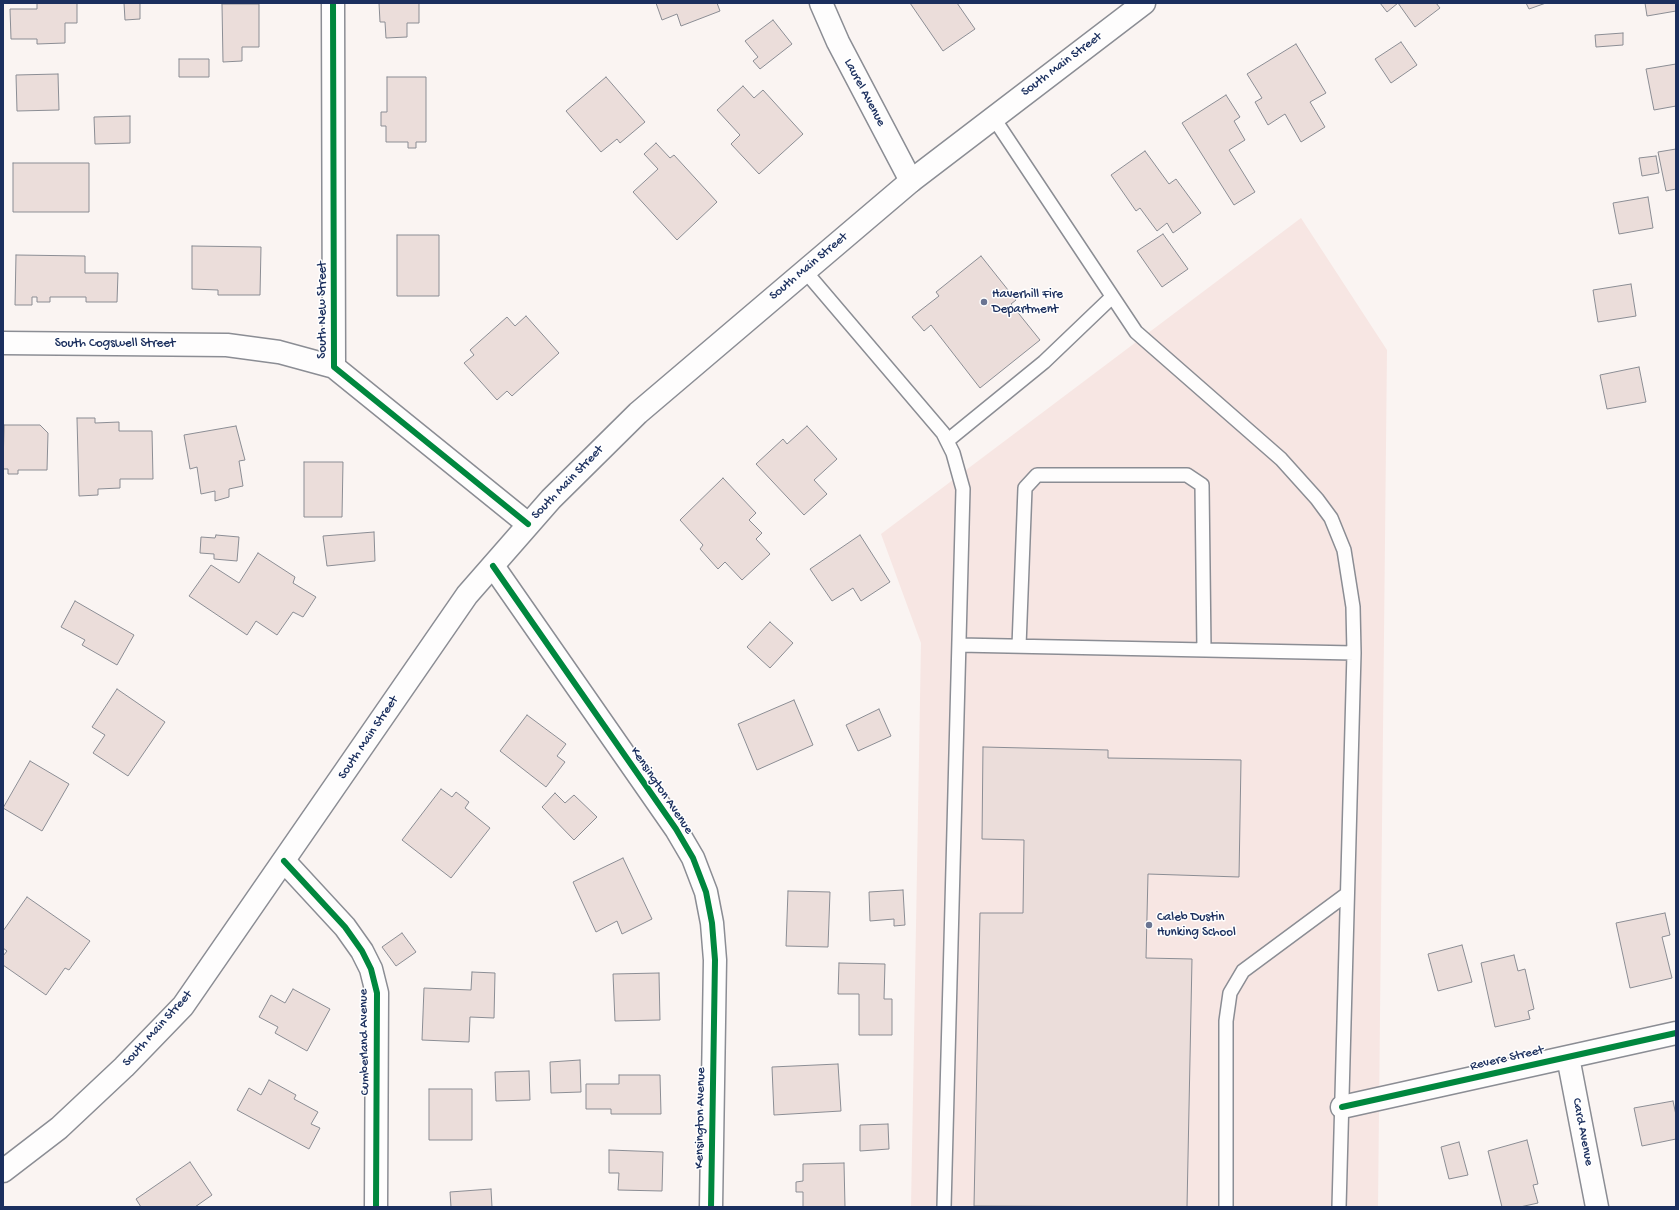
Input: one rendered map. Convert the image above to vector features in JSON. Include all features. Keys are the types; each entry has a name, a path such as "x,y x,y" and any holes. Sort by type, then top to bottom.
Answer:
{"street":[{"name":"South New Street","path":"333,3 334,367 528,524"},
{"name":"Laurel Avenue","path":"821,3 838,42 911,181"},
{"name":"South Main Street","path":"3,1171 64,1123 124,1067 183,1006 466,595 551,498 638,413 911,181 1144,3"},
{"name":"South Cogswell Street","path":"3,343 227,345 279,352 334,367"},
{"name":"Kensington Avenue","path":"493,566 676,829 693,858 706,892 712,923 715,960 711,1207"},
{"name":"Cumberland Avenue","path":"284,861 345,928 362,951 371,969 377,993 376,1207"},
{"name":"Revere Street","path":"1342,1107 1676,1033"},
{"name":"Card Avenue","path":"1568,1057 1597,1207"}],"lane":[{"path":"994,118 1136,332 1281,459 1317,498 1331,518 1344,550 1353,606 1354,653 1339,1207"},
{"path":"805,271 943,433 953,453 963,489 944,1207"},
{"path":"947,441 1044,362 1112,297"},
{"path":"1019,646 1025,488 1037,475 1187,475 1202,485 1204,650"},
{"path":"959,645 1354,653"},
{"path":"1226,1207 1226,1021 1230,993 1243,971 1348,894"}],"shaded area":[{"name":"Caleb Dustin Hunking School","path":"1301,218 1387,350 1378,1207 911,1207 921,643 881,534"}],"building":[{"path":"37,3 77,3 77,23 65,23 65,43 37,44 37,39 11,39 10,9 37,9"},
{"path":"124,3 140,3 140,19 125,20"},
{"path":"379,3 419,3 419,23 407,23 407,37 386,38 385,22 380,22"},
{"path":"656,3 717,3 720,11 681,26 677,14 662,20"},
{"path":"910,3 957,3 975,29 943,51"},
{"path":"1380,3 1398,3 1387,12"},
{"path":"1398,3 1436,3 1440,8 1415,27"},
{"path":"1526,3 1546,3 1529,9"},
{"path":"1645,3 1676,3 1676,11 1647,16"},
{"path":"222,4 259,4 259,47 242,47 242,61 223,62"},
{"path":"773,20 792,44 760,69 753,61 758,57 745,41"},
{"path":"1623,33 1623,45 1596,47 1595,35"},
{"path":"1401,42 1417,65 1391,83 1375,59"},
{"path":"1296,44 1326,93 1310,102 1325,127 1301,142 1285,114 1268,125 1255,102 1262,98 1247,74"},
{"path":"179,59 209,59 209,77 179,77"},
{"path":"1676,64 1676,106 1654,110 1646,69"},
{"path":"58,74 59,110 17,111 16,75"},
{"path":"387,77 426,77 426,142 416,142 416,148 408,148 408,142 386,142 386,126 381,126 381,112 387,112"},
{"path":"606,77 645,122 620,143 617,139 601,152 566,111"},
{"path":"743,86 754,98 763,90 803,134 759,174 731,144 740,135 717,110"},
{"path":"1226,95 1240,117 1234,121 1245,140 1229,150 1255,192 1234,205 1182,123"},
{"path":"130,116 130,143 95,144 94,117"},
{"path":"656,143 670,158 674,155 717,202 677,240 633,192 658,169 644,154"},
{"path":"1676,149 1676,189 1666,191 1658,152"},
{"path":"1145,151 1169,184 1176,179 1201,213 1173,233 1167,223 1157,231 1140,208 1136,211 1111,175"},
{"path":"1656,156 1659,173 1642,176 1639,158"},
{"path":"13,163 89,163 89,212 13,212"},
{"path":"1648,197 1653,228 1619,234 1613,203"},
{"path":"1163,234 1188,269 1162,287 1137,251"},
{"path":"397,235 439,235 439,296 397,296"},
{"path":"192,246 261,247 260,295 218,295 218,290 192,289"},
{"path":"16,255 85,256 85,273 118,273 117,302 86,302 86,297 50,297 50,302 37,302 37,297 32,297 32,305 15,305"},
{"path":"981,256 1016,300 1011,304 1040,340 980,388 931,325 924,331 912,317 939,296 936,292"},
{"path":"1631,284 1636,316 1598,322 1593,290"},
{"path":"526,316 559,353 512,396 507,391 497,400 464,363 474,355 470,350 507,317 515,326"},
{"path":"1639,367 1646,402 1607,409 1600,375"},
{"path":"77,418 95,418 95,423 119,422 119,431 152,431 153,479 120,479 120,488 98,489 98,495 79,496"},
{"path":"4,425 40,425 48,433 47,470 18,470 18,474 8,474 8,469 3,469"},
{"path":"236,426 245,460 239,461 243,486 229,489 229,497 215,501 215,491 201,494 197,467 190,469 184,435"},
{"path":"807,426 837,459 814,480 827,494 804,515 756,464 783,439 787,444"},
{"path":"304,462 343,462 342,517 304,517"},
{"path":"723,478 756,513 749,520 762,533 756,539 770,554 742,580 725,562 718,569 700,549 703,545 680,520"},
{"path":"374,532 375,561 327,566 323,536"},
{"path":"216,535 239,537 237,561 214,559 214,554 200,553 201,537 215,538"},
{"path":"860,535 890,582 861,601 853,588 832,601 810,569"},
{"path":"258,553 295,577 293,583 316,597 303,617 293,612 277,635 256,621 247,635 189,596 211,565 239,583"},
{"path":"75,601 134,635 117,665 82,645 85,640 61,627"},
{"path":"770,622 793,643 770,668 747,647"},
{"path":"117,689 165,722 128,776 93,753 105,735 92,727"},
{"path":"794,700 813,745 757,770 738,724"},
{"path":"879,709 891,736 858,751 846,725"},
{"path":"527,715 566,744 557,756 565,762 546,787 500,751"},
{"path":"983,747 1108,750 1108,758 1241,760 1239,877 1148,874 1146,958 1192,959 1187,1207 974,1206 980,913 1023,913 1024,840 982,839"},
{"path":"30,761 69,784 42,831 3,808"},
{"path":"441,789 452,797 456,792 469,802 465,808 490,828 451,878 402,840"},
{"path":"555,793 565,803 574,795 597,817 574,840 542,807"},
{"path":"623,858 652,919 622,934 617,921 596,932 573,882"},
{"path":"903,890 905,925 894,926 894,919 870,921 869,892"},
{"path":"788,891 830,892 828,947 786,946"},
{"path":"27,897 90,941 69,970 65,968 46,995 3,965 3,956 7,951 3,948 3,931"},
{"path":"1665,913 1670,935 1662,937 1672,978 1630,988 1616,923"},
{"path":"402,933 416,952 396,966 382,947"},
{"path":"1462,945 1472,982 1438,991 1428,954"},
{"path":"1514,955 1518,971 1525,969 1534,1009 1528,1011 1530,1019 1495,1027 1481,963"},
{"path":"839,963 885,964 884,999 892,999 892,1035 859,1035 859,994 838,994"},
{"path":"472,972 495,973 494,1018 470,1017 469,1042 422,1040 424,988 471,990"},
{"path":"659,973 660,1020 615,1021 613,974"},
{"path":"293,989 330,1009 307,1051 275,1033 278,1027 259,1017 271,995 285,1003"},
{"path":"580,1060 581,1092 551,1093 550,1062"},
{"path":"838,1064 841,1111 774,1115 772,1067"},
{"path":"529,1071 530,1100 496,1101 495,1072"},
{"path":"619,1075 660,1075 661,1114 611,1114 611,1109 586,1109 586,1084 619,1084"},
{"path":"269,1080 296,1095 294,1099 318,1112 311,1124 320,1128 309,1149 237,1110 249,1088 261,1095"},
{"path":"429,1089 472,1089 472,1140 429,1140"},
{"path":"1673,1101 1676,1115 1676,1139 1642,1146 1634,1108"},
{"path":"888,1124 889,1149 860,1151 860,1125"},
{"path":"1527,1140 1538,1184 1533,1185 1538,1203 1520,1207 1502,1207 1488,1151"},
{"path":"1459,1142 1468,1175 1449,1179 1441,1147"},
{"path":"609,1150 663,1152 662,1191 618,1190 619,1173 609,1173"},
{"path":"190,1162 212,1195 195,1207 141,1207 136,1199"},
{"path":"844,1163 845,1207 803,1207 803,1192 796,1192 796,1182 803,1181 803,1164"},
{"path":"491,1189 492,1207 451,1207 450,1192"}],"cycle path":[{"path":"333,3 334,367 528,524"},
{"path":"493,566 676,829 693,858 706,892 712,923 715,960 711,1207"},
{"path":"284,861 345,927 362,951 371,969 377,993 376,1207"},
{"path":"1342,1107 1676,1033"}],"place":[{"name":"Haverhill Fire Department","path":"984,302"},
{"name":"Caleb Dustin Hunking School","path":"1149,925"}]}
